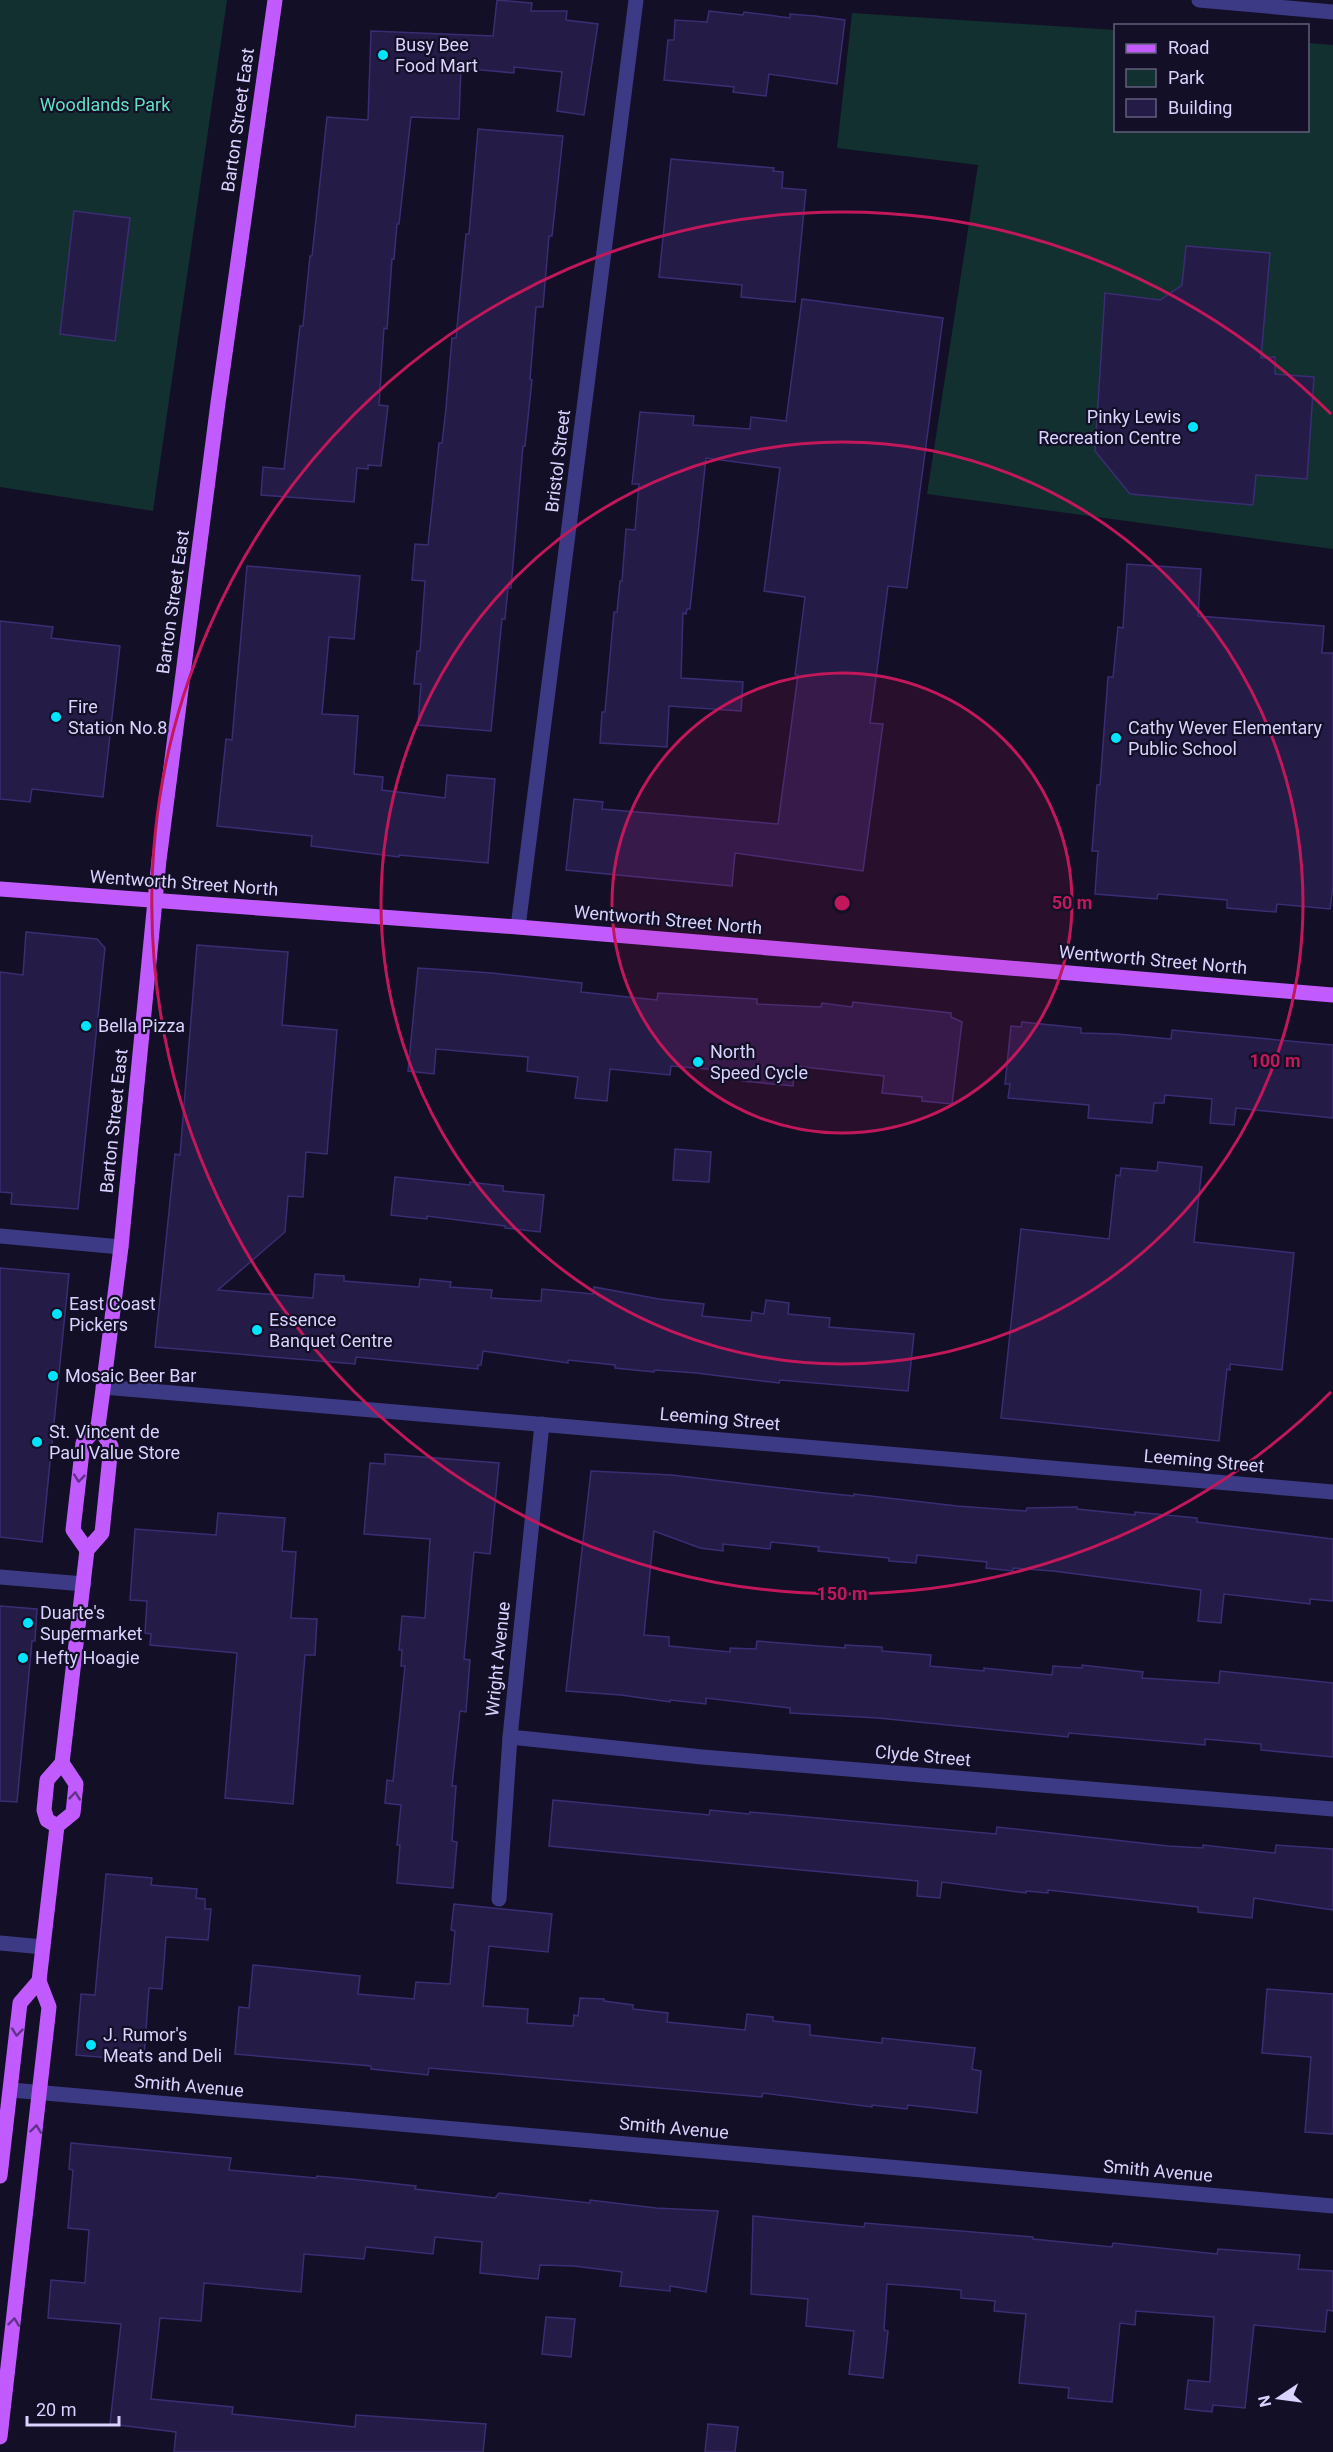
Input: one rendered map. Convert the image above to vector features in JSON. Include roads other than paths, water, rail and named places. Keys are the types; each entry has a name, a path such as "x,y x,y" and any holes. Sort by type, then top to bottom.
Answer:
{"main road":[{"name":"Barton Street East","path":"87,1551 73,1530 83,1443 98,1426 121,1247 159,860 218,403 275,0"},
{"name":"Wentworth Street North","path":"0,889 518,927 1333,995"},
{"path":"57,1826 48,1820 44,1810 47,1780 62,1763 87,1551 102,1533 111,1446 98,1426"},
{"path":"1,2427 41,2093 49,2007 39,1981 57,1826 73,1813 76,1784 62,1763"},
{"path":"0,2176 20,2003 39,1981"}],"street":[{"name":"Bristol Street","path":"518,927 636,0"},
{"path":"1199,0 1333,12"},
{"path":"0,1236 121,1247"},
{"name":"Leeming Street","path":"103,1387 1333,1492"},
{"name":"Wright Avenue","path":"499,1899 510,1737 542,1424"},
{"path":"0,1578 84,1584"},
{"name":"Clyde Street","path":"510,1737 702,1757 1333,1809"},
{"path":"0,1943 43,1947"},
{"name":"Smith Avenue","path":"11,2090 1333,2206"}],"place":[{"name":"Busy Bee Food Mart","path":"383,55"},
{"name":"Pinky Lewis Recreation Centre","path":"1193,427"},
{"name":"Fire Station No.8","path":"56,717"},
{"name":"Cathy Wever Elementary Public School","path":"1116,738"},
{"name":"Bella Pizza","path":"86,1026"},
{"name":"North Speed Cycle","path":"698,1062"},
{"name":"East Coast Pickers","path":"57,1314"},
{"name":"Essence Banquet Centre","path":"257,1330"},
{"name":"Mosaic Beer Bar","path":"53,1376"},
{"name":"St. Vincent de Paul Value Store","path":"37,1442"},
{"name":"Duarte's Supermarket","path":"28,1623"},
{"name":"Hefty Hoagie","path":"23,1658"},
{"name":"J. Rumor's Meats and Deli","path":"91,2045"}],"park label":[{"name":"Woodlands Park","path":"105,105"}]}
